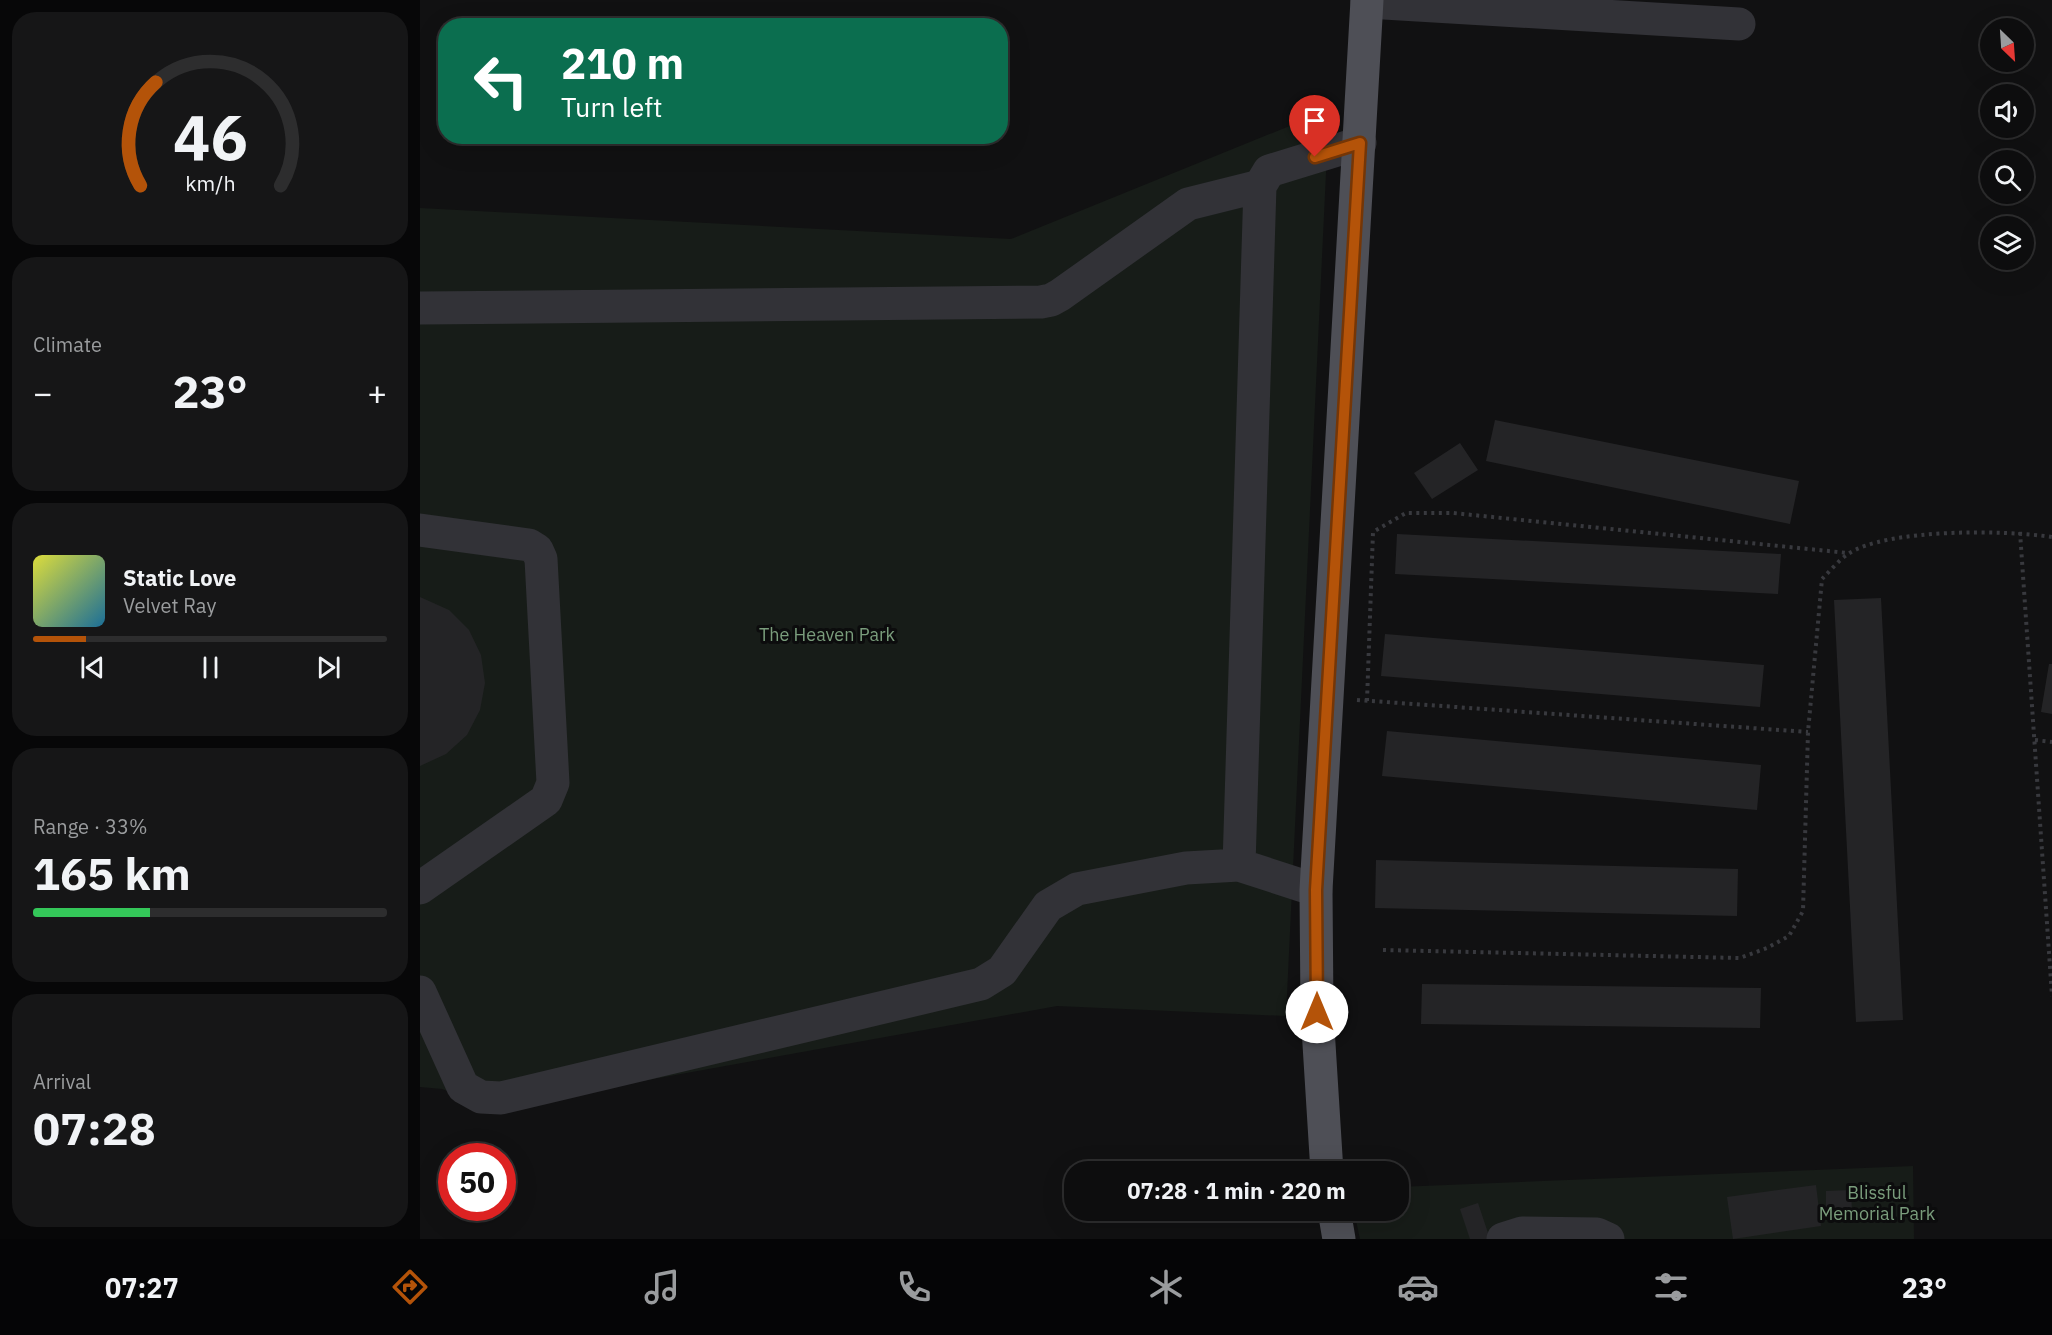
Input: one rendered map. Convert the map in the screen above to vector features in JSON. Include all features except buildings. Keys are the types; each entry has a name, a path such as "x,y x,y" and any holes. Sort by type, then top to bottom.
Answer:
{"main road":[{"path":"1326,1161 1317,1012 1316,890 1367,1"},
{"path":"1336,1221 1339,1239"}],"lane":[{"path":"1367,1 1739,24"},
{"path":"1239,865 1260,186 1269,171 1360,143"},
{"path":"420,308 1051,300 1188,204 1260,186"},
{"path":"420,530 529,545 537,550 541,559 553,783 546,800 420,888"},
{"path":"420,992 463,1087 481,1097 501,1098 981,984 1002,970 1048,906 1077,889 1186,868 1239,865 1316,890"},
{"path":"1503,1239 1522,1233 1575,1233 1597,1234 1608,1239"}],"path":[{"path":"1367,701 1373,532 1406,513 1453,513 1849,553"},
{"path":"1383,950 1740,957 1767,948 1789,936 1803,911 1808,732 1822,579 1849,553 1894,537 2020,532 2052,537"},
{"path":"2020,532 2050,926 2052,996"},
{"path":"1327,698 1808,732"},
{"path":"2035,740 2052,742"}],"green space":[{"name":"The Heaven Park","path":"1329,110 1286,1016 1057,1006 493,1108 442,1089 420,1087 420,208 1011,239"},
{"name":"Blissful Memorial Park","path":"1913,1166 1914,1239 1360,1239 1356,1221 1409,1221 1409,1187"}],"route":[{"path":"1315,157 1360,143 1316,890 1317,1012"}]}
